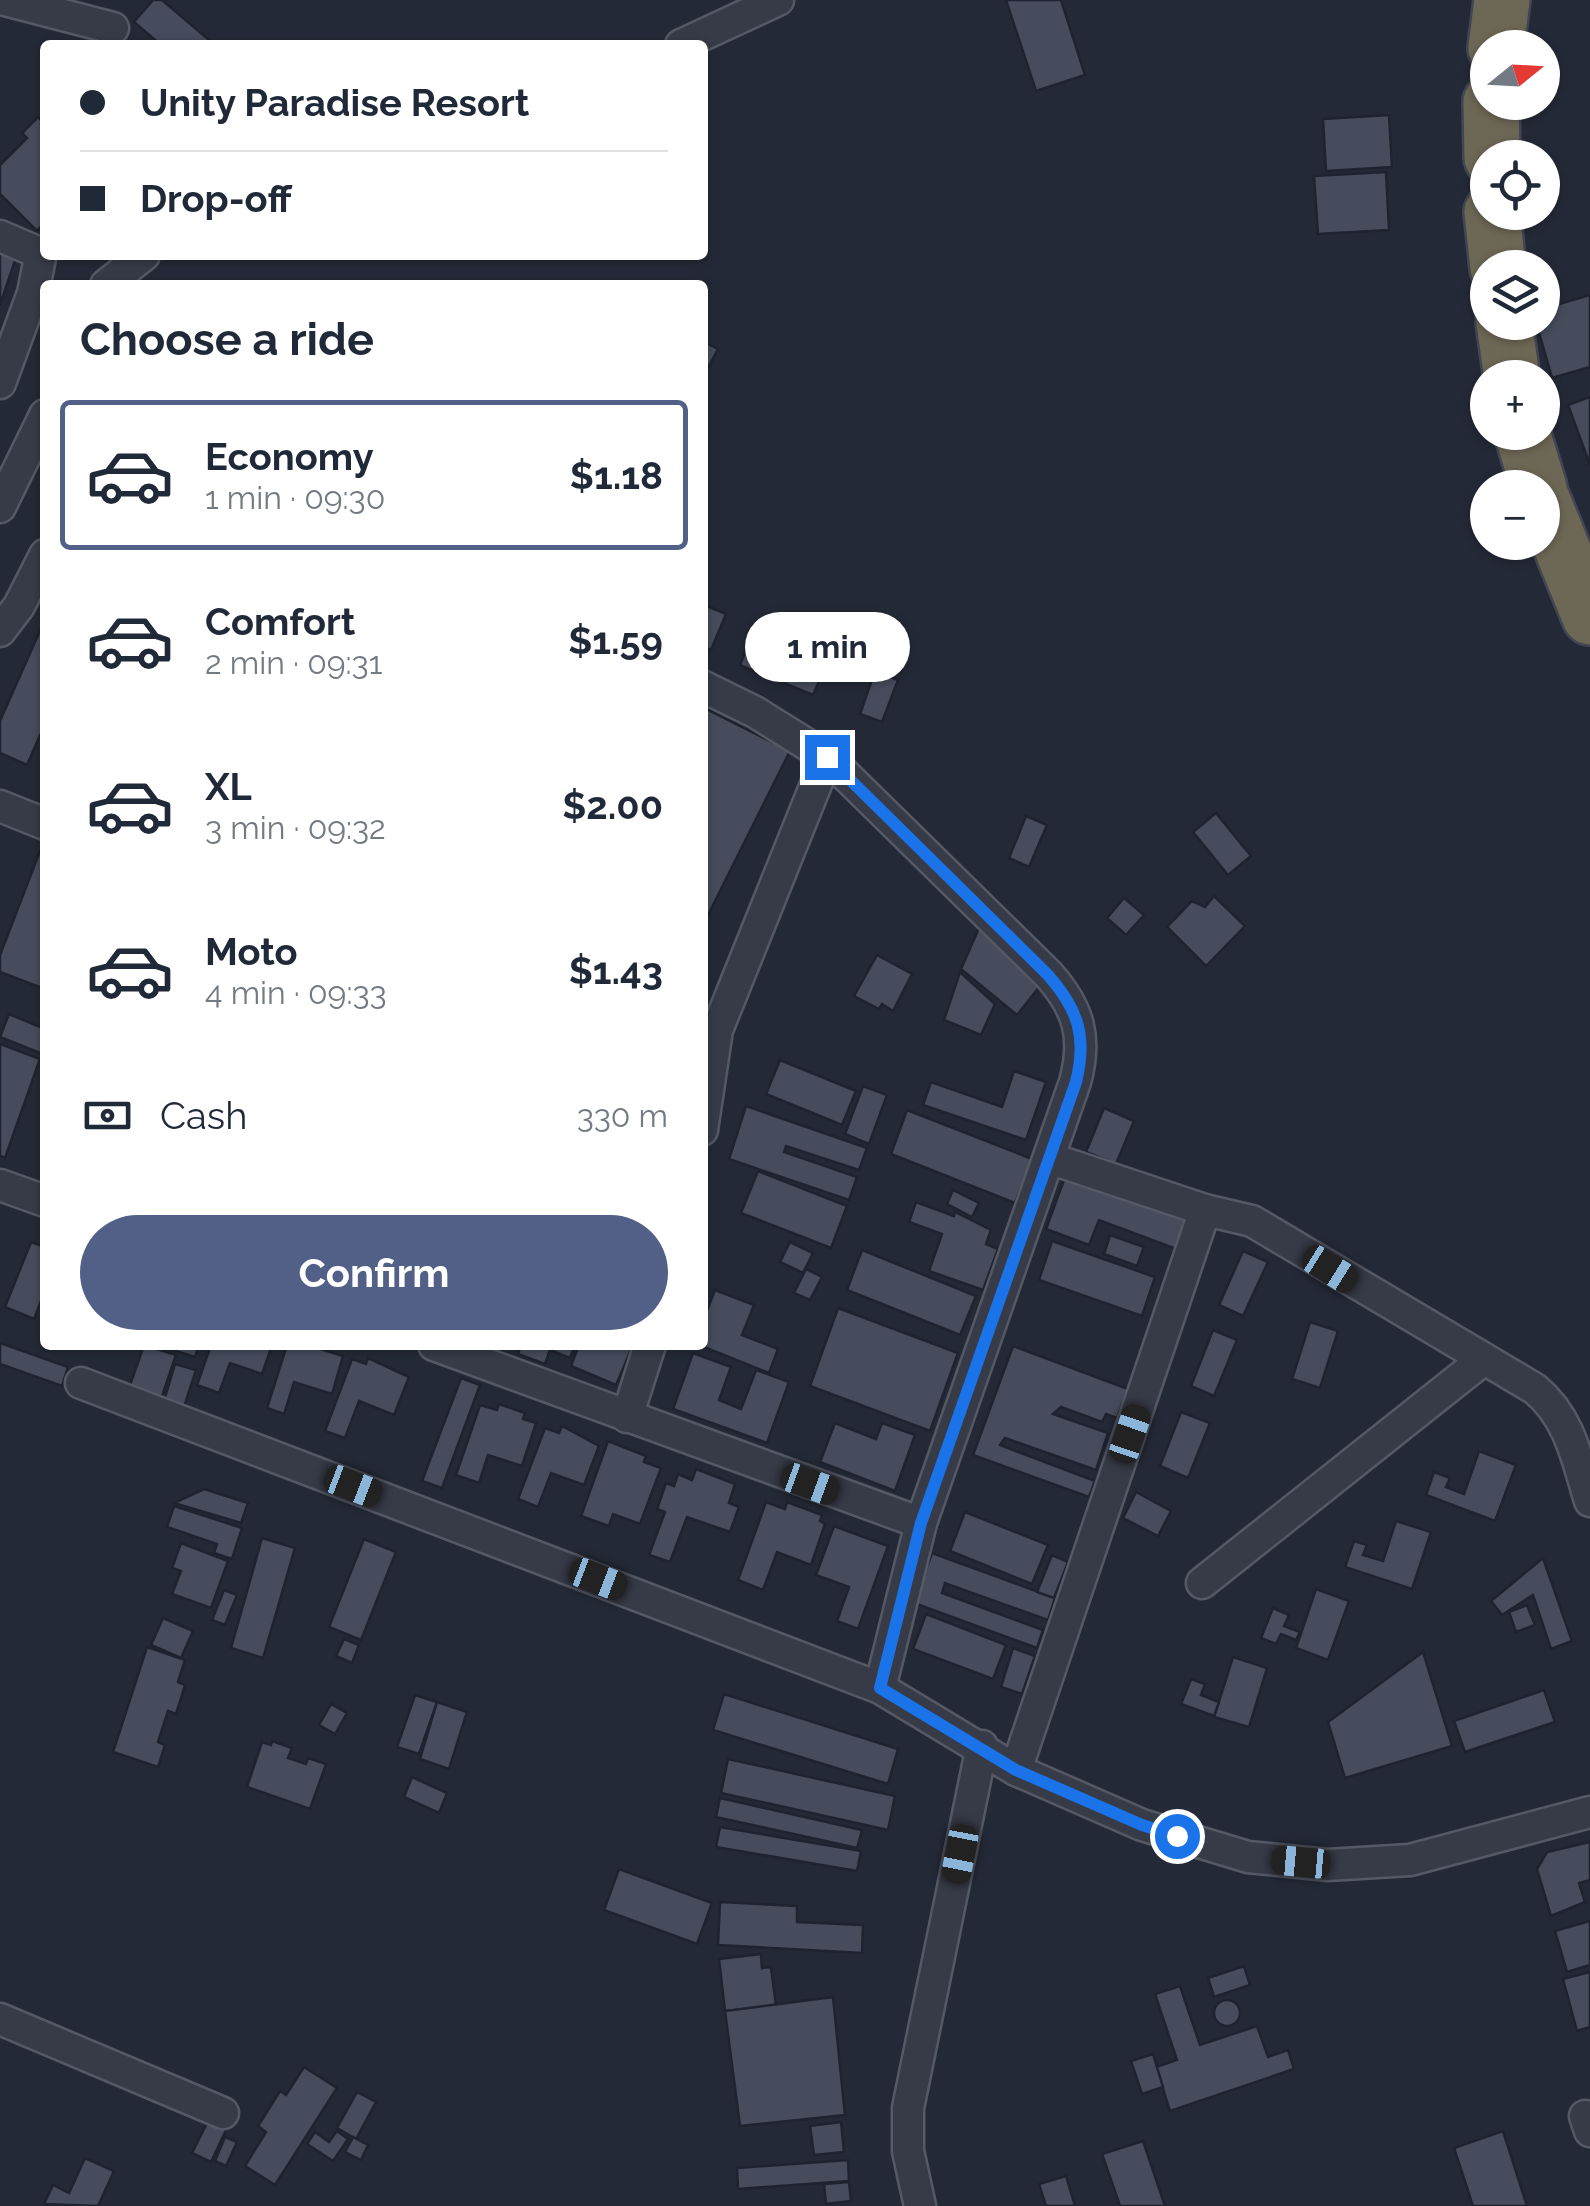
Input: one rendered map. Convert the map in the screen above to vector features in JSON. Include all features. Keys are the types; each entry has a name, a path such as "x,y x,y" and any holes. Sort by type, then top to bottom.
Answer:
{"highway":[{"path":"1498,30 1502,0"},
{"path":"1560,543 1590,617"}],"street":[{"path":"5,0 113,28"},
{"path":"692,40 778,0"},
{"path":"0,236 35,251 40,258 33,292 0,383"},
{"path":"112,280 138,260"},
{"path":"0,507 40,426"},
{"path":"0,630 32,612 40,577"},
{"path":"708,689 755,712 827,757 1068,998 1082,1036 1081,1061 1049,1158 921,1523 880,1688"},
{"path":"708,1055 827,757"},
{"path":"0,806 40,822"},
{"path":"1049,1158 1206,1210 1252,1221 1484,1359 1554,1404 1564,1420 1590,1501"},
{"path":"0,1185 40,1199"},
{"path":"1016,1770 1206,1210"},
{"path":"447,1350 921,1523"},
{"path":"627,1417 648,1350"},
{"path":"1202,1584 1484,1359"},
{"path":"81,1383 880,1688 1016,1770 1142,1825 1248,1858 1328,1864 1410,1860 1590,1812"},
{"path":"916,2206 908,2108 982,1746"},
{"path":"0,2019 223,2113"}],"building":[{"path":"153,0 162,0 209,40 155,40 134,22"},
{"path":"1006,0 1061,0 1085,75 1036,91"},
{"path":"1389,115 1392,167 1326,171 1323,119"},
{"path":"38,117 40,119 37,231 0,194 0,165 27,138 22,133"},
{"path":"1386,172 1389,230 1318,234 1314,176"},
{"path":"0,252 16,258 0,305"},
{"path":"1590,295 1590,367 1560,376 1560,360 1547,360 1541,340 1560,340 1560,304"},
{"path":"708,344 718,349 708,368"},
{"path":"1590,397 1590,465 1568,405"},
{"path":"708,606 726,614 711,650 708,649"},
{"path":"40,631 40,735 27,765 0,753 0,721"},
{"path":"752,636 770,644 758,673 740,665"},
{"path":"796,641 830,656 813,695 779,681"},
{"path":"875,671 898,680 882,722 860,714"},
{"path":"708,710 790,751 708,915"},
{"path":"1216,813 1251,856 1228,875 1193,832"},
{"path":"1026,816 1047,825 1029,867 1009,858"},
{"path":"40,851 40,987 0,972 0,955"},
{"path":"1214,896 1245,926 1206,966 1167,927 1192,901 1205,907"},
{"path":"1124,898 1144,915 1126,935 1107,918"},
{"path":"979,928 1044,981 1017,1015 961,969"},
{"path":"877,955 912,974 893,1011 882,1004 879,1009 854,996"},
{"path":"960,972 995,1004 981,1035 944,1020"},
{"path":"9,1014 40,1027 40,1053 0,1037"},
{"path":"0,1044 40,1059 5,1158 0,1156"},
{"path":"780,1060 856,1091 842,1125 766,1094"},
{"path":"1014,1071 1046,1082 1026,1140 923,1105 931,1082 1002,1107"},
{"path":"863,1086 887,1095 869,1144 845,1134"},
{"path":"746,1106 867,1148 859,1170 786,1146 784,1152 857,1177 849,1200 729,1159"},
{"path":"1104,1108 1134,1121 1116,1164 1086,1152"},
{"path":"907,1110 1032,1159 1015,1203 891,1154"},
{"path":"1068,1169 1192,1215 1179,1250 1099,1220 1089,1245 1046,1229"},
{"path":"758,1171 847,1206 831,1248 741,1213"},
{"path":"953,1190 979,1203 972,1217 947,1204"},
{"path":"916,1202 954,1216 955,1212 991,1230 986,1244 998,1249 983,1290 929,1271 942,1234 909,1222"},
{"path":"1110,1235 1144,1247 1137,1266 1104,1254"},
{"path":"1052,1241 1155,1277 1142,1316 1039,1280"},
{"path":"31,1242 40,1245 40,1304 34,1319 5,1307"},
{"path":"790,1242 813,1253 803,1273 780,1262"},
{"path":"862,1250 976,1296 960,1335 847,1290"},
{"path":"1243,1251 1268,1262 1243,1316 1219,1305"},
{"path":"806,1269 822,1277 810,1300 794,1293"},
{"path":"715,1290 754,1305 742,1335 778,1349 769,1373 708,1349 708,1308"},
{"path":"838,1308 958,1353 930,1431 810,1386"},
{"path":"1310,1322 1338,1331 1320,1388 1292,1379"},
{"path":"1213,1330 1237,1340 1214,1396 1191,1386"},
{"path":"0,1343 68,1367 62,1386 0,1364"},
{"path":"1013,1346 1128,1389 1117,1418 1106,1414 1102,1422 1061,1407 1053,1414 1108,1433 1096,1470 1005,1438 1000,1445 1095,1481 1089,1497 973,1455"},
{"path":"142,1350 176,1355 160,1402 128,1391"},
{"path":"173,1350 197,1350 195,1357"},
{"path":"209,1350 270,1350 262,1374 230,1363 219,1393 197,1385"},
{"path":"285,1350 324,1350 343,1356 332,1394 294,1382 284,1414 267,1408"},
{"path":"519,1350 550,1350 545,1364 518,1354"},
{"path":"550,1350 573,1350 570,1358"},
{"path":"577,1350 631,1350 616,1385 571,1366"},
{"path":"693,1353 731,1367 719,1400 741,1409 756,1370 789,1382 767,1443 673,1409"},
{"path":"368,1358 409,1377 394,1415 359,1401 345,1438 325,1431 352,1359 366,1364"},
{"path":"175,1364 196,1370 184,1407 164,1401"},
{"path":"461,1378 480,1385 442,1488 422,1481"},
{"path":"499,1404 525,1413 523,1419 536,1423 522,1466 488,1455 479,1483 456,1475 480,1405 497,1410"},
{"path":"1181,1412 1210,1423 1188,1478 1160,1466"},
{"path":"835,1423 876,1439 882,1423 915,1435 895,1491 820,1462"},
{"path":"562,1426 599,1446 584,1485 551,1473 538,1507 518,1499 545,1428 559,1433"},
{"path":"608,1441 646,1456 644,1462 661,1468 640,1524 613,1514 609,1526 581,1516"},
{"path":"1479,1451 1516,1465 1495,1521 1426,1495 1434,1472 1450,1478 1446,1487 1464,1494"},
{"path":"696,1469 735,1484 729,1503 739,1507 730,1532 687,1517 670,1562 649,1555 665,1512 657,1509 666,1483 674,1486 678,1474 692,1480"},
{"path":"204,1489 248,1503 241,1523 174,1503"},
{"path":"1136,1492 1171,1511 1158,1536 1123,1518"},
{"path":"766,1502 785,1509 787,1502 822,1515 820,1521 825,1524 811,1565 777,1552 763,1590 738,1580"},
{"path":"174,1506 242,1528 232,1559 214,1553 217,1544 167,1527"},
{"path":"965,1512 1048,1545 1032,1584 950,1551"},
{"path":"1396,1521 1431,1532 1412,1589 1345,1567 1354,1541 1367,1545 1363,1555 1383,1561"},
{"path":"834,1526 888,1546 858,1629 837,1621 849,1587 816,1575"},
{"path":"262,1538 295,1548 263,1658 231,1648"},
{"path":"364,1539 396,1552 361,1640 329,1627"},
{"path":"181,1543 228,1561 211,1608 172,1594 181,1571 172,1568"},
{"path":"932,1553 1055,1598 1048,1620 945,1583 942,1593 1043,1630 1037,1648 914,1603"},
{"path":"1052,1555 1068,1562 1054,1598 1037,1592"},
{"path":"1543,1558 1572,1641 1551,1649 1533,1595 1502,1615 1491,1601"},
{"path":"1316,1589 1349,1601 1328,1660 1296,1648"},
{"path":"224,1590 237,1595 225,1625 212,1620"},
{"path":"1527,1605 1535,1625 1516,1632 1509,1612"},
{"path":"1273,1608 1289,1615 1284,1626 1300,1632 1296,1640 1281,1634 1276,1644 1261,1638"},
{"path":"926,1614 1006,1645 993,1679 913,1649"},
{"path":"163,1618 193,1631 181,1658 151,1645"},
{"path":"344,1639 359,1645 352,1663 336,1656"},
{"path":"147,1647 185,1660 178,1682 185,1685 176,1714 168,1711 158,1742 165,1745 158,1767 113,1752"},
{"path":"1013,1648 1035,1656 1022,1694 1001,1687"},
{"path":"1423,1652 1452,1746 1345,1778 1328,1722"},
{"path":"1233,1657 1267,1668 1249,1727 1214,1717"},
{"path":"1191,1679 1205,1684 1201,1695 1219,1702 1214,1716 1181,1704"},
{"path":"1544,1690 1555,1722 1465,1752 1454,1721"},
{"path":"724,1694 898,1749 888,1784 713,1730"},
{"path":"415,1695 437,1702 419,1754 397,1747"},
{"path":"437,1702 467,1712 449,1769 420,1759"},
{"path":"331,1704 347,1713 335,1734 319,1725"},
{"path":"272,1741 292,1748 288,1758 306,1764 308,1758 326,1764 310,1809 247,1787 262,1742 271,1745"},
{"path":"728,1759 895,1796 888,1830 721,1793"},
{"path":"412,1777 447,1793 439,1813 404,1797"},
{"path":"720,1798 862,1830 857,1848 716,1817"},
{"path":"720,1827 861,1851 857,1871 716,1847"},
{"path":"1590,1842 1590,1880 1579,1883 1585,1902 1551,1916 1537,1869 1547,1852"},
{"path":"619,1869 712,1903 697,1944 604,1910"},
{"path":"720,1902 797,1906 797,1922 863,1925 862,1953 718,1945"},
{"path":"1590,1921 1590,1965 1567,1972 1555,1931"},
{"path":"761,1954 762,1968 771,1967 776,2006 725,2011 719,1959"},
{"path":"1244,1966 1250,1985 1214,1997 1208,1978"},
{"path":"1590,1972 1590,2027 1577,2031 1563,1979"},
{"path":"1180,1986 1200,2045 1257,2026 1268,2057 1288,2050 1294,2069 1170,2111 1156,2067 1177,2060 1155,1994"},
{"path":"833,1997 845,2115 740,2126 725,2011"},
{"path":"1227,2000 1236,2004 1240,2013 1236,2022 1227,2026 1218,2022 1214,2013 1218,2004"},
{"path":"1153,2054 1163,2087 1142,2094 1131,2061"},
{"path":"304,2067 337,2088 275,2185 245,2166 266,2132 258,2126 280,2091 286,2095"},
{"path":"357,2092 376,2102 356,2139 337,2128"},
{"path":"209,2119 227,2128 211,2162 192,2153"},
{"path":"841,2122 844,2152 814,2155 810,2126"},
{"path":"337,2131 348,2139 333,2161 307,2144 315,2132 329,2142"},
{"path":"1503,2131 1527,2206 1473,2206 1454,2148"},
{"path":"225,2137 237,2142 226,2166 215,2161"},
{"path":"353,2137 368,2145 361,2160 345,2152"},
{"path":"1143,2141 1165,2206 1120,2206 1102,2154"},
{"path":"85,2158 114,2171 98,2206 44,2204 53,2185 69,2193"},
{"path":"848,2160 849,2181 738,2189 737,2168"},
{"path":"1066,2176 1075,2206 1046,2206 1039,2184"},
{"path":"849,2182 851,2201 826,2204 824,2184"}],"route":[{"path":"827,757 1048,975 1078,1015 1082,1036 1076,1082 921,1523 880,1688 1016,1770 1142,1825 1177,1836"}]}
